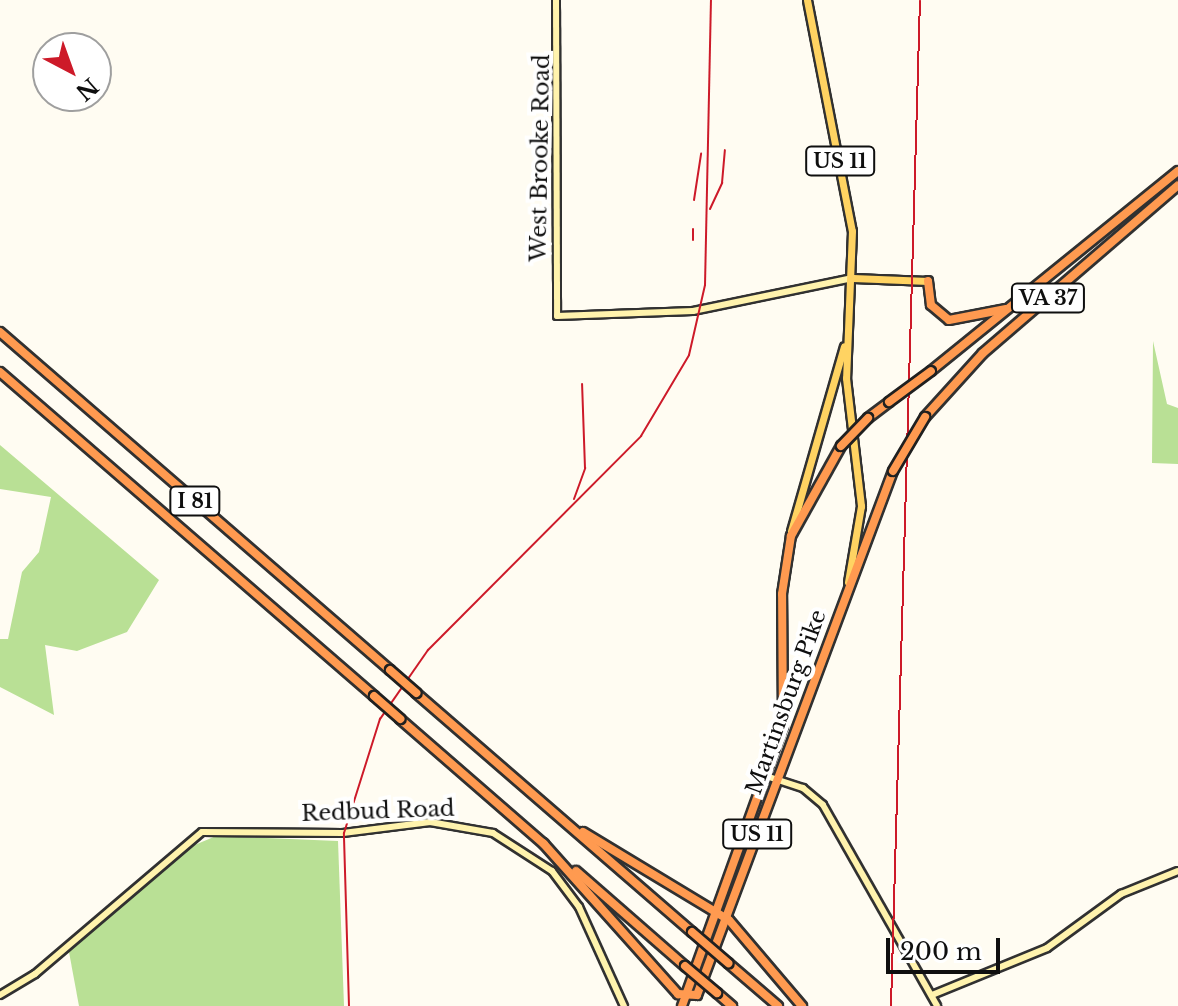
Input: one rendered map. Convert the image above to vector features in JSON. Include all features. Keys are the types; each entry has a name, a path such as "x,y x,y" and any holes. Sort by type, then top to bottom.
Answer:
{"highway":[{"name":"VA 37","path":"788,548 810,491 841,446 868,418 1117,223 1178,171"},
{"name":"VA 37","path":"846,591 893,471 925,417 969,366 1178,185"},
{"path":"928,281 931,305 944,318 985,318 1117,223"},
{"name":"I 81","path":"0,332 778,1006"},
{"name":"I 81","path":"0,372 732,1006"},
{"name":"Martinsburg Pike","path":"683,1003 766,776 787,698 782,607 788,548"},
{"name":"Martinsburg Pike","path":"700,991 846,591"},
{"path":"561,819 717,911 741,932 802,1006"},
{"path":"543,843 683,1003 700,991"},
{"path":"696,899 716,896 729,876"},
{"path":"741,878 734,915 741,932"}],"main road":[{"name":"US 11","path":"807,0 847,192 853,278 847,390 861,506 846,591"},
{"path":"853,278 928,281"},
{"name":"US 11","path":"788,548 849,325"},
{"name":"Martinsburg Pike","path":"695,1006 700,991"}],"street":[{"name":"West Brooke Road","path":"556,0 557,316 693,311 853,278"},
{"path":"766,776 823,805 937,1006"},
{"name":"Redbud Road","path":"0,995 35,974 202,832 343,833 430,822 493,833 552,871 579,907 624,1006"},
{"path":"932,995 1047,948 1121,894 1178,871"}],"green space":[{"path":"1153,341 1167,404 1178,408 1178,464 1152,463"},
{"path":"0,445 159,580 127,632 77,651 45,645 54,715 0,687 0,639 8,639 22,572 39,552 51,497 0,489"},
{"path":"216,836 338,841 344,1006 79,1006 69,952 190,847"}],"railway":[{"path":"349,1006 344,833 380,719 428,650 641,436 689,355 705,285 711,0"},
{"path":"891,1006 920,0"},
{"path":"710,209 722,183 725,150"},
{"path":"694,200 701,154"},
{"path":"693,229 693,240"},
{"path":"574,499 585,468 582,384"}]}
